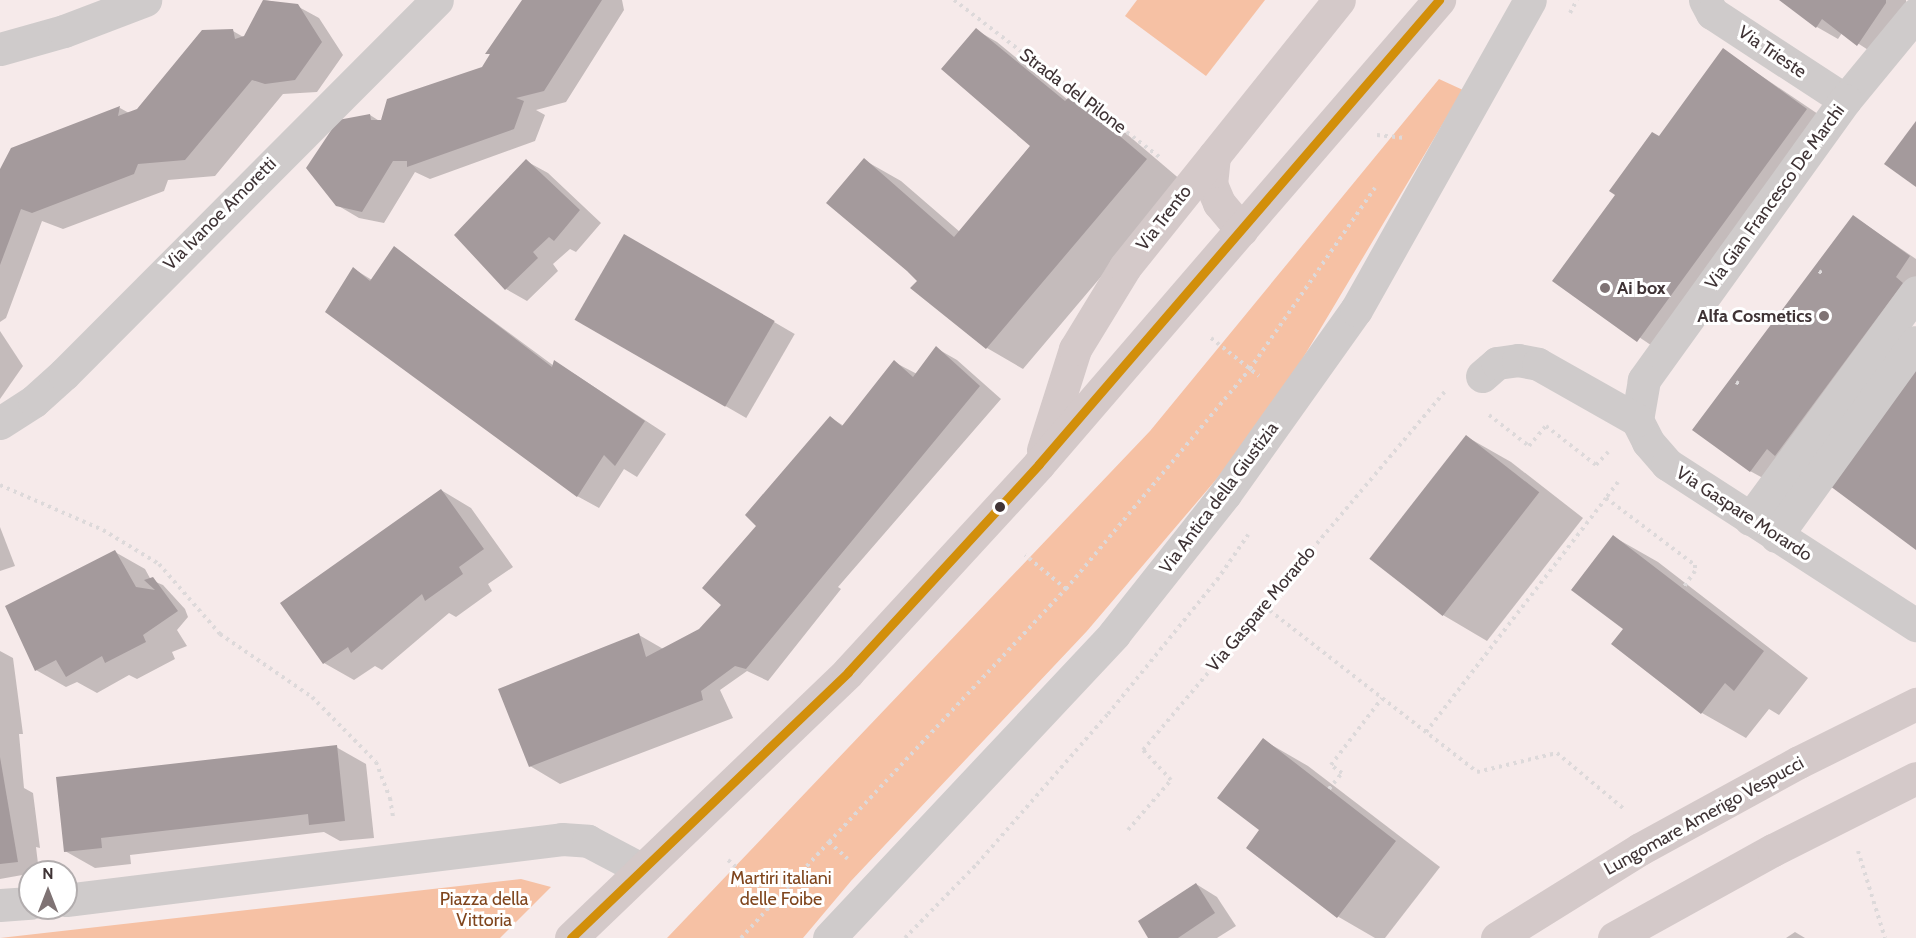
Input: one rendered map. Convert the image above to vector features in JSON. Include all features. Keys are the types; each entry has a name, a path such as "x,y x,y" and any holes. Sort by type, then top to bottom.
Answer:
{"main road":[{"name":"Via Trento","path":"1039,464 1075,349 1125,267 1340,0"},
{"path":"571,938 848,672 1039,464 1439,0"},
{"path":"1214,156 1211,184 1219,203 1242,230"},
{"name":"Lungomare Amerigo Vespucci","path":"1497,938 1640,849 1916,704"},
{"path":"1614,938 1773,850 1914,779"}],"street":[{"path":"0,49 64,31 145,0"},
{"name":"Via Ivanoe Amoretti","path":"0,423 34,401 64,374 437,0"},
{"name":"Via Antica della Giustizia","path":"830,938 1114,634 1225,494 1356,310 1530,0"},
{"name":"Via Trieste","path":"1705,0 1712,13 1845,100"},
{"name":"Via Gian Francesco De Marchi","path":"1638,420 1644,380 1845,100 1916,14"},
{"path":"1763,527 1916,292"},
{"path":"1763,527 1916,342"},
{"path":"1482,376 1497,363 1518,360 1538,364 1638,420"},
{"name":"Via Gaspare Morardo","path":"1638,420 1648,442 1667,464 1916,625"},
{"path":"78,899 562,839 588,841 641,869"},
{"path":"0,905 18,904"}],"path":[{"name":"Strada del Pilone","path":"954,0 1193,182"},
{"path":"1374,135 1409,138 1402,147"},
{"path":"741,938 1066,589 1250,369 1376,186"},
{"path":"1211,338 1250,369"},
{"path":"1736,382 1741,385"},
{"name":"Via Gaspare Morardo","path":"1128,830 1171,780 1143,750 1450,385"},
{"path":"1515,435 1529,446 1546,426 1596,465 1638,420"},
{"path":"1426,732 1618,482"},
{"path":"0,484 103,530 159,564 220,634 312,697 376,762 390,798"},
{"path":"1606,498 1695,565 1695,571 1683,588"},
{"path":"1025,555 1066,589"},
{"path":"1264,606 1477,772 1557,753 1624,809"},
{"path":"1329,789 1341,773 1330,765 1382,698"},
{"path":"829,842 853,864"},
{"path":"1857,848 1885,938"},
{"path":"728,860 775,901"}],"green space":[{"path":"1137,0 1265,0 1206,76 1125,16"},
{"name":"Martiri italiani delle Foibe","path":"1439,79 1463,90 1300,363 1220,475 1087,631 851,881 803,938 667,938 1150,431"},
{"name":"Piazza della Vittoria","path":"521,879 551,887 500,938 0,938"}],"building":[{"path":"263,0 298,4 322,42 295,80 265,84 252,80 185,160 138,164 134,174 32,213 21,209 0,265 0,169 11,148 120,106 118,116 137,109 202,30 233,29 235,39 244,36"},
{"path":"522,0 602,0 544,91 516,98 524,101 514,129 407,167 407,161 393,161 362,212 336,206 306,168 338,120 370,114 371,120 381,120 387,99 482,67 490,54 485,54"},
{"path":"1779,0 1886,0 1886,3 1857,46 1822,19 1816,28"},
{"path":"976,28 1065,101 1071,95 1147,159 986,349 910,288 917,281 826,203 864,158 954,237 1030,146 941,69"},
{"path":"1723,48 1807,109 1637,342 1552,281 1615,195 1609,191 1652,132 1659,136"},
{"path":"1916,121 1916,187 1884,164"},
{"path":"526,159 580,210 554,241 549,237 533,252 538,258 505,290 454,235"},
{"path":"1853,215 1910,256 1896,277 1903,283 1775,456 1767,449 1750,472 1692,430"},
{"path":"624,234 775,321 725,407 574,320"},
{"path":"394,246 552,367 554,360 645,421 615,466 604,455 577,497 325,312 353,267 370,281"},
{"path":"936,346 980,386 746,669 735,666 701,691 703,700 529,767 498,689 639,633 646,657 699,629 721,605 702,588 756,526 745,515 830,416 842,426 894,360 913,377"},
{"path":"1916,368 1916,550 1830,486"},
{"path":"1466,435 1539,492 1443,616 1369,559"},
{"path":"441,489 484,549 459,567 463,574 425,601 422,594 351,653 348,647 323,664 280,603"},
{"path":"1613,535 1764,651 1734,691 1725,683 1701,714 1611,644 1623,629 1571,590"},
{"path":"115,550 136,587 155,590 144,580 153,577 178,611 143,635 146,642 105,663 102,656 66,677 56,660 35,671 5,606"},
{"path":"1263,738 1396,841 1337,918 1246,848 1259,830 1217,798"},
{"path":"337,745 345,821 309,825 308,814 101,838 102,848 64,852 56,777"},
{"path":"0,757 18,862 0,864"},
{"path":"1196,883 1215,913 1178,938 1148,938 1138,921"}],"transit line":[{"path":"571,938 848,672 1039,464 1439,0"}],"place":[{"name":"Ai box","path":"1605,288"},
{"name":"Alfa Cosmetics","path":"1824,316"}]}
